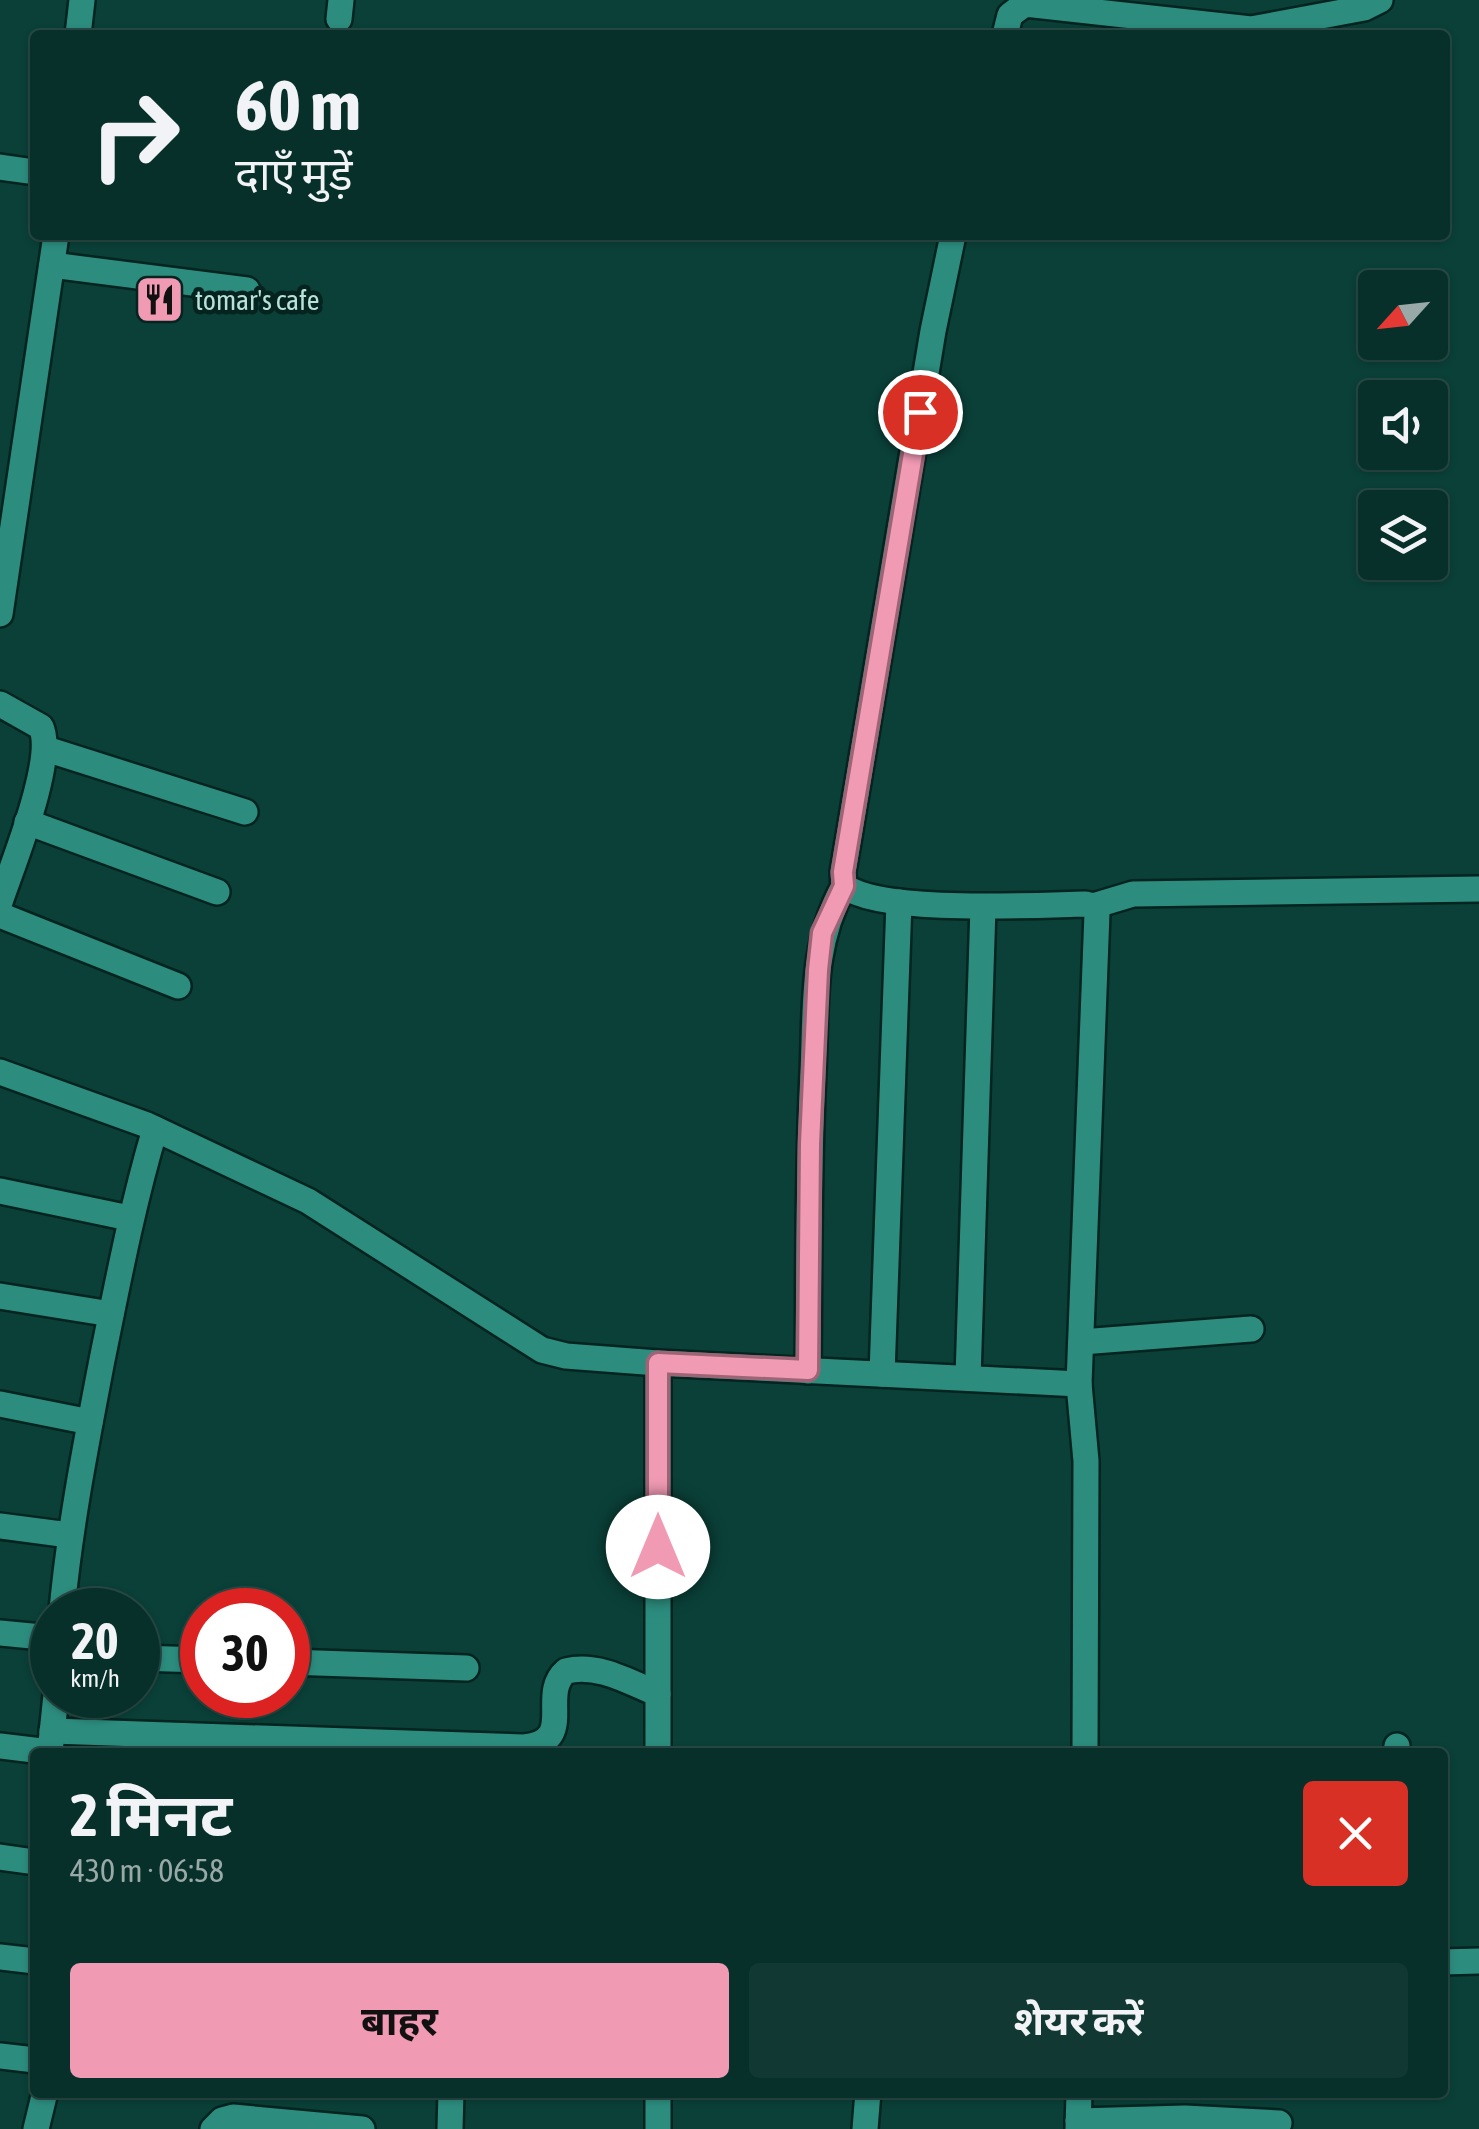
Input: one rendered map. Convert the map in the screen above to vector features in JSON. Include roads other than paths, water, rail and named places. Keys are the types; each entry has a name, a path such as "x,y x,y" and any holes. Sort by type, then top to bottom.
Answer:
{"street":[{"path":"79,30 82,0"},
{"path":"1226,30 1293,24 1364,8 1380,0"},
{"path":"1006,30 1010,16 1023,2 1196,30"},
{"path":"1057,30 1059,8"},
{"path":"0,168 30,171"},
{"path":"0,614 55,240"},
{"path":"808,1370 810,1144 822,933 844,886 877,658 952,240"},
{"path":"52,265 246,290"},
{"path":"0,704 41,727 46,749 0,902"},
{"path":"46,749 245,812"},
{"path":"27,822 217,892"},
{"path":"844,886 862,896 899,902 983,907 1093,906 1133,894 1479,889"},
{"path":"882,1374 899,902"},
{"path":"1085,1748 1086,1460 1079,1384 1098,923 1093,906"},
{"path":"968,1378 983,907"},
{"path":"0,915 178,986"},
{"path":"0,1072 155,1129 308,1201 542,1350 658,1363 1079,1384"},
{"path":"64,1588 69,1535 130,1218 155,1129"},
{"path":"0,1191 130,1218"},
{"path":"0,1296 111,1314"},
{"path":"1081,1342 1251,1329"},
{"path":"658,1363 658,1748"},
{"path":"0,1404 90,1422"},
{"path":"0,1526 69,1535"},
{"path":"0,1633 30,1636"},
{"path":"310,1663 466,1668"},
{"path":"0,1746 524,1747 545,1742 552,1735 557,1685 566,1671 577,1668 604,1672 658,1694"},
{"path":"50,1745 53,1718"},
{"path":"0,1857 30,1861"},
{"path":"0,1956 30,1960"},
{"path":"1448,1962 1479,1962"},
{"path":"0,2056 30,2059"},
{"path":"36,2129 44,2098"},
{"path":"450,2098 450,2129"},
{"path":"658,2098 658,2129"},
{"path":"865,2129 868,2098"},
{"path":"1079,2098 1078,2125 1185,2113 1280,2123"},
{"path":"213,2129 232,2117 362,2129"}],"place":[{"name":"tomar's cafe","path":"160,300"}]}
